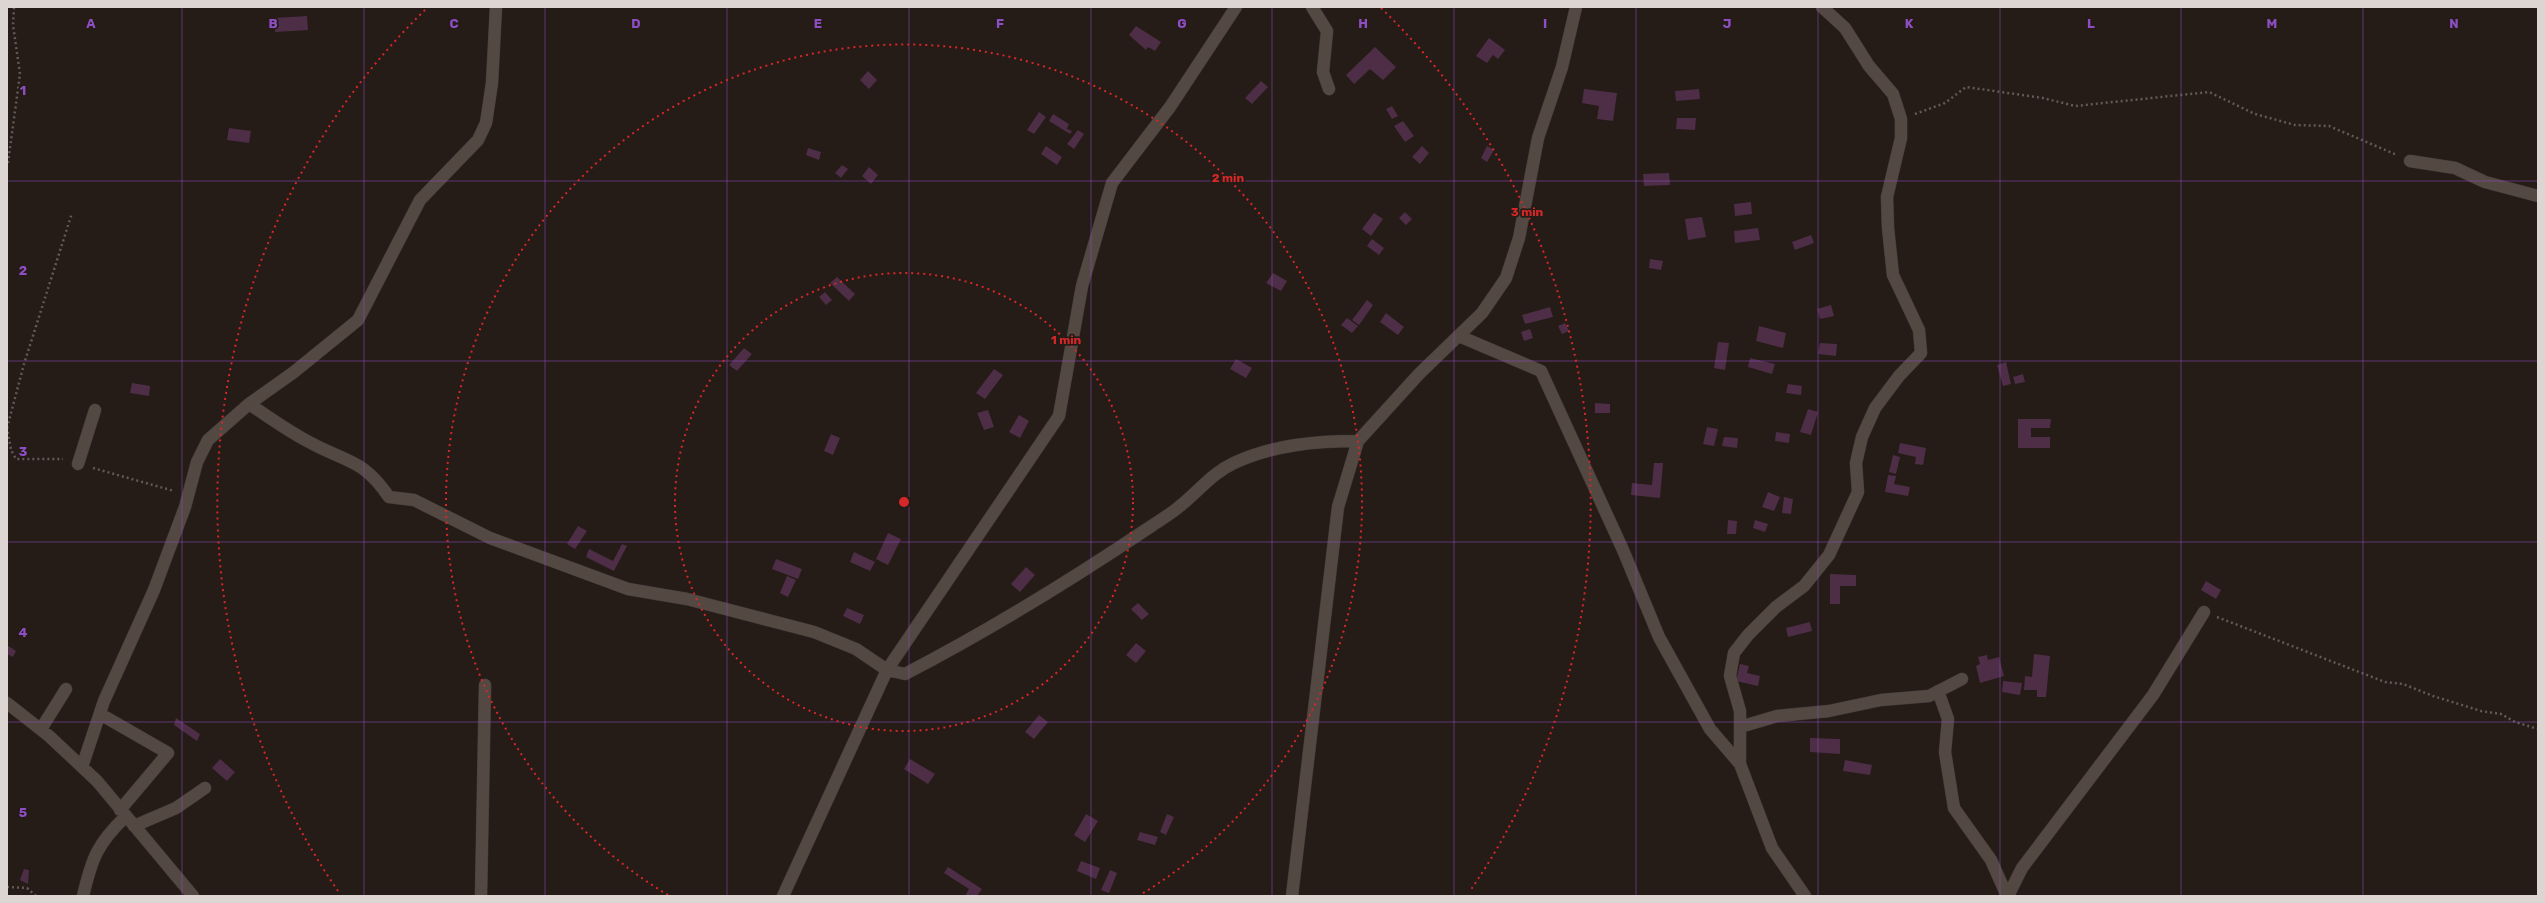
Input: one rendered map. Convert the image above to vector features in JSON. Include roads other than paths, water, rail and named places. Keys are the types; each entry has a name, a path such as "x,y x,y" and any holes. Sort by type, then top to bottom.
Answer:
{"street":[{"path":"82,767 100,714 154,590 185,507 197,462 208,440 249,404 294,372 358,320 420,200 478,140 486,123 492,83 496,7"},
{"path":"783,896 887,670 1059,416 1082,286 1112,183 1170,107 1236,7"},
{"path":"1312,7 1327,31 1323,72 1329,89"},
{"path":"1292,896 1338,507 1358,441 1458,336 1482,313 1506,278 1520,238 1538,138 1562,67 1576,7"},
{"path":"1740,764 1740,712 1730,676 1734,653 1748,635 1776,606 1804,586 1828,555 1858,492 1856,463 1862,437 1875,408 1899,376 1921,353 1918,330 1893,275 1888,228 1887,197 1901,138 1901,119 1893,94 1869,66 1845,28 1822,7"},
{"path":"2410,161 2455,168 2485,182 2538,196"},
{"path":"1458,336 1540,371 1623,550 1659,637 1710,728 1740,764 1772,848 1805,896"},
{"path":"249,404 310,443 359,464 377,479 389,497 414,500 490,538 628,589 687,599 814,632 856,649 887,670 905,674 961,645 1087,569 1180,507 1209,479 1233,463 1271,451 1311,442 1358,441"},
{"path":"78,464 95,410"},
{"path":"2007,896 2022,868 2153,695 2204,612"},
{"path":"1740,727 1777,716 1829,711 1881,700 1929,696 1962,679"},
{"path":"481,896 485,685"},
{"path":"41,729 66,689"},
{"path":"1938,691 1948,720 1945,752 1954,808 1991,860 2007,896"},
{"path":"7,703 41,729 82,767 193,896"},
{"path":"83,896 92,860 102,842 168,753 100,714"},
{"path":"134,826 176,808 205,788"}]}
